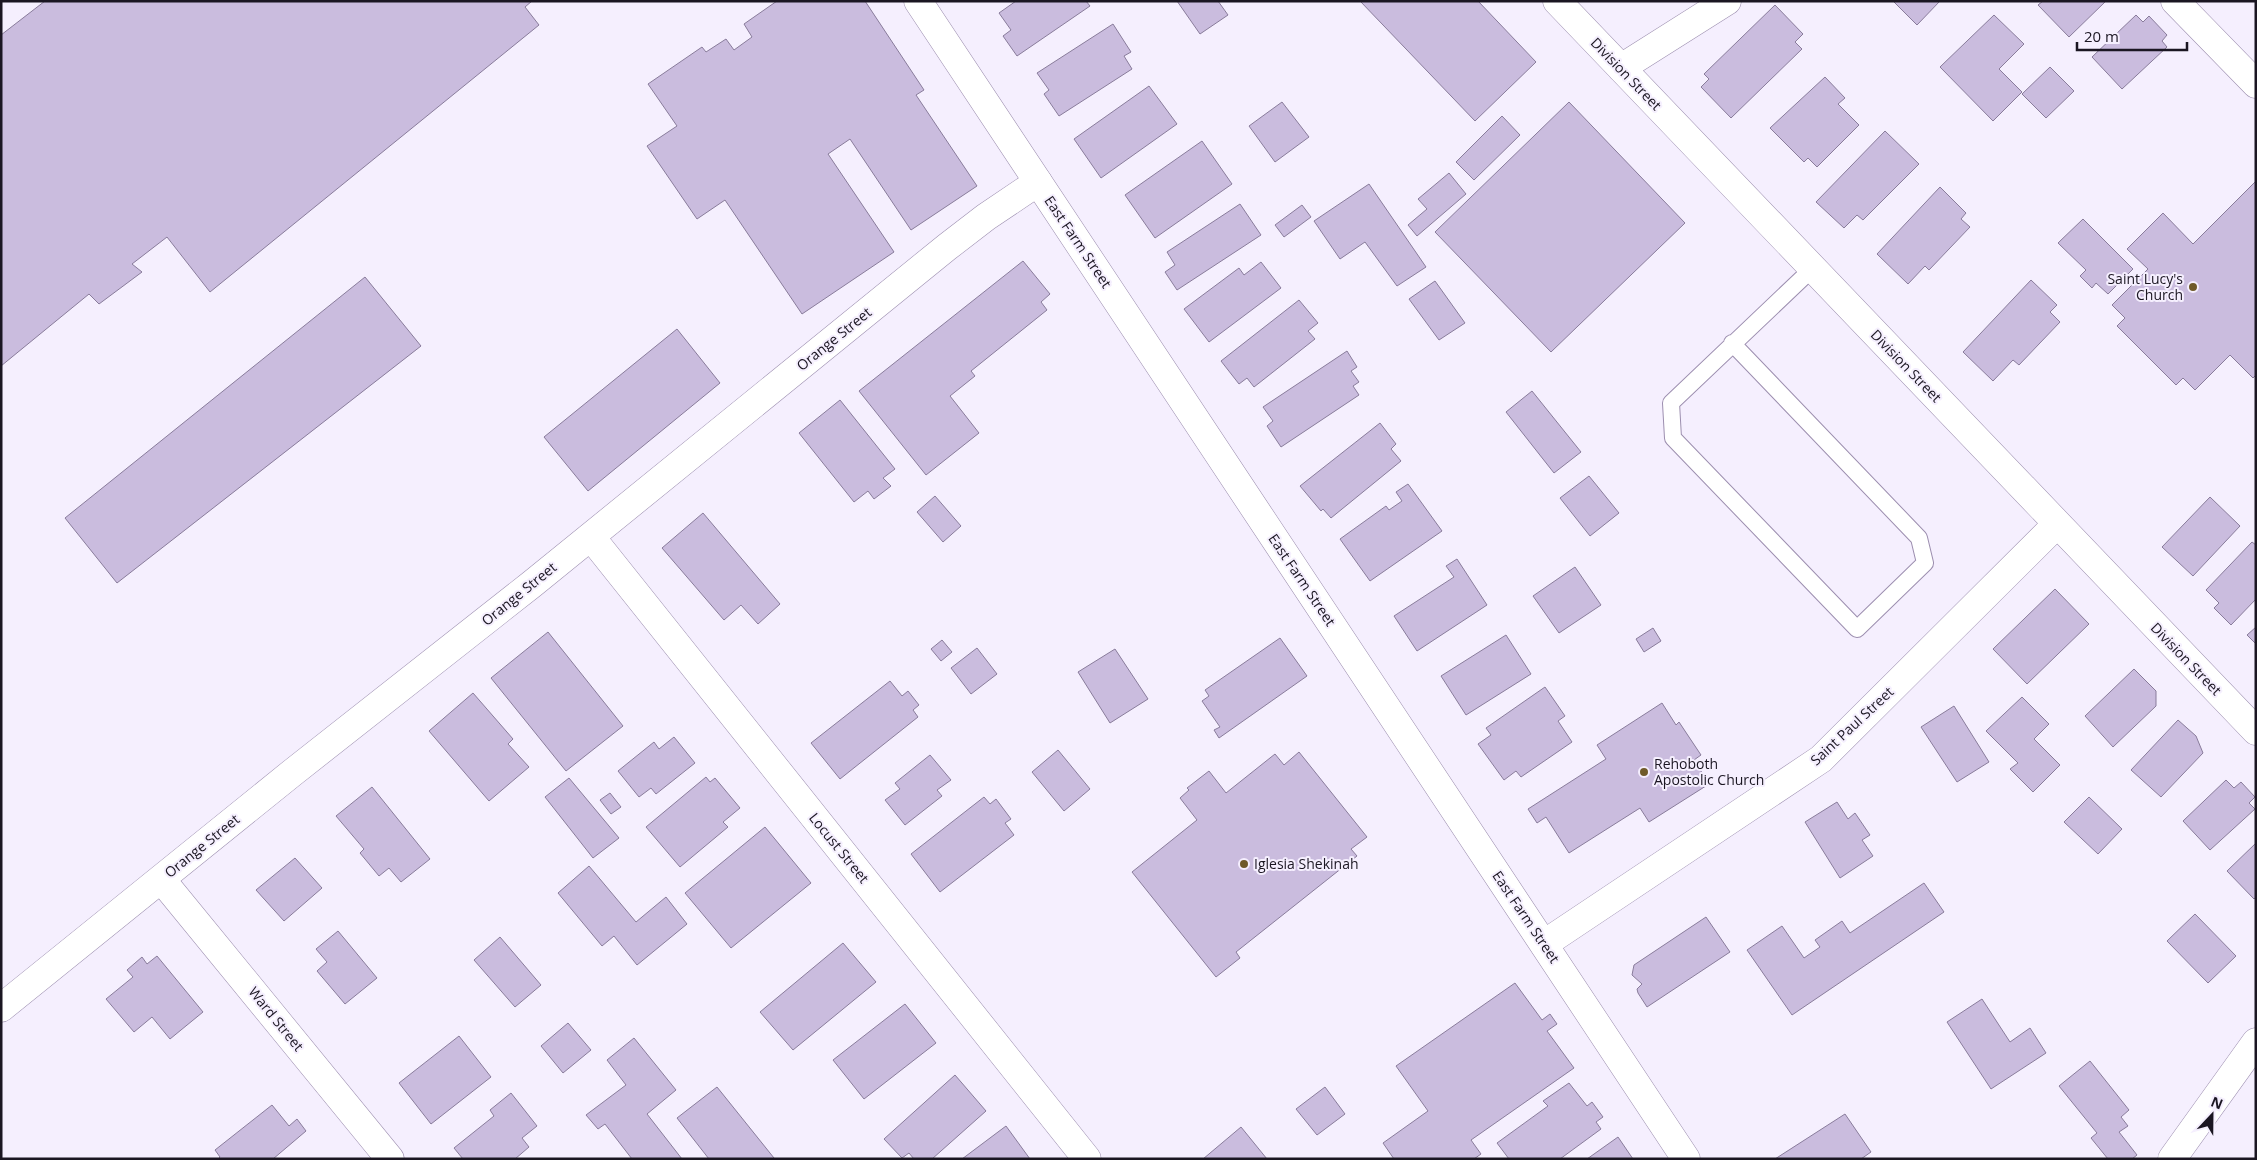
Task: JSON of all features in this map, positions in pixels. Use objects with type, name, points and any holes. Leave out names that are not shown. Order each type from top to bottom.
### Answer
[{"type":"street","name":"East Farm Street","points":[[918,1],[1686,1159]]},
{"type":"street","name":"Division Street","points":[[1557,1],[2256,731]]},
{"type":"street","points":[[1621,68],[1727,1]]},
{"type":"street","points":[[2175,1],[2256,84]]},
{"type":"street","name":"Orange Street","points":[[1,1008],[591,537],[947,247],[986,217],[1038,182]]},
{"type":"street","name":"Saint Paul Street","points":[[1544,944],[1820,760],[2058,524]]},
{"type":"street","name":"Locust Street","points":[[591,537],[1087,1159]]},
{"type":"street","name":"Ward Street","points":[[161,879],[390,1159]]},
{"type":"street","points":[[2172,1159],[2256,1042]]},
{"type":"lane","points":[[1732,343],[1919,538],[1925,563],[1857,629],[1672,438],[1672,403],[1732,343],[1813,268]]},
{"type":"building","points":[[45,1],[532,1],[525,7],[539,25],[210,292],[167,237],[132,264],[142,272],[99,304],[89,294],[1,366],[1,35]]},
{"type":"building","points":[[777,1],[865,1],[924,90],[916,95],[977,186],[911,230],[850,139],[828,154],[894,252],[802,314],[725,200],[697,219],[647,146],[677,126],[648,84],[702,47],[706,52],[726,39],[734,50],[752,37],[744,24]]},
{"type":"building","points":[[1016,1],[1086,1],[1090,6],[1017,56],[1003,36],[1011,30],[999,13]]},
{"type":"building","points":[[1177,1],[1218,1],[1228,15],[1200,34]]},
{"type":"building","points":[[1360,1],[1478,1],[1536,62],[1475,121]]},
{"type":"building","points":[[1893,1],[1940,1],[1917,25]]},
{"type":"building","points":[[2043,1],[2106,1],[2069,37],[2038,5]]},
{"type":"building","points":[[1775,5],[1803,34],[1795,42],[1802,49],[1731,118],[1701,87],[1709,79],[1704,74]]},
{"type":"building","points":[[1994,15],[2024,44],[1999,69],[2022,92],[1993,121],[1940,67]]},
{"type":"building","points":[[2136,15],[2143,22],[2149,16],[2167,35],[2162,41],[2167,47],[2122,89],[2092,57]]},
{"type":"building","points":[[1113,24],[1131,52],[1124,56],[1132,69],[1059,116],[1044,94],[1049,90],[1037,73]]},
{"type":"building","points":[[2050,67],[2074,91],[2046,118],[2022,94]]},
{"type":"building","points":[[1825,77],[1845,98],[1838,104],[1859,125],[1817,167],[1808,158],[1804,162],[1770,128]]},
{"type":"building","points":[[1149,86],[1177,124],[1101,178],[1074,139]]},
{"type":"building","points":[[1282,102],[1309,137],[1275,162],[1249,126]]},
{"type":"building","points":[[1569,102],[1685,223],[1551,352],[1435,232]]},
{"type":"building","points":[[1502,116],[1520,135],[1474,180],[1456,162]]},
{"type":"building","points":[[1885,131],[1919,164],[1863,220],[1857,215],[1844,228],[1816,202]]},
{"type":"building","points":[[1202,141],[1232,184],[1155,238],[1125,195]]},
{"type":"building","points":[[1449,173],[1466,194],[1417,236],[1408,225],[1427,209],[1418,199]]},
{"type":"building","name":"Saint Lucy's Church","points":[[2256,181],[2256,375],[2253,378],[2230,355],[2195,390],[2183,378],[2176,385],[2117,326],[2125,318],[2112,305],[2148,269],[2127,249],[2163,213],[2193,244]]},
{"type":"building","points":[[1369,184],[1426,267],[1397,286],[1365,242],[1340,259],[1314,221]]},
{"type":"building","points":[[1940,187],[1966,213],[1961,219],[1970,227],[1929,270],[1925,266],[1908,284],[1877,254]]},
{"type":"building","points":[[1240,204],[1261,235],[1177,290],[1165,272],[1175,265],[1167,252]]},
{"type":"building","points":[[1302,205],[1311,217],[1284,237],[1275,225]]},
{"type":"building","points":[[2083,219],[2133,269],[2108,294],[2096,283],[2092,288],[2080,276],[2086,270],[2058,243]]},
{"type":"building","points":[[1023,261],[1050,294],[1041,302],[1047,310],[971,371],[975,376],[950,396],[979,433],[926,475],[859,391]]},
{"type":"building","points":[[1261,262],[1281,288],[1209,342],[1184,309],[1239,268],[1244,275]]},
{"type":"building","points":[[365,277],[421,346],[117,583],[65,518]]},
{"type":"building","points":[[2031,280],[2057,305],[2050,312],[2060,322],[2019,365],[2013,360],[1993,381],[1963,352]]},
{"type":"building","points":[[1435,281],[1465,323],[1439,340],[1409,299]]},
{"type":"building","points":[[1299,300],[1318,323],[1308,331],[1315,339],[1254,387],[1247,378],[1239,384],[1221,361]]},
{"type":"building","points":[[677,329],[720,383],[588,491],[544,437]]},
{"type":"building","points":[[1347,351],[1357,367],[1351,371],[1359,382],[1353,386],[1359,395],[1281,447],[1267,426],[1273,421],[1263,407]]},
{"type":"building","points":[[1532,391],[1581,452],[1554,473],[1506,412]]},
{"type":"building","points":[[840,400],[895,469],[883,478],[891,486],[874,499],[868,491],[854,502],[799,433]]},
{"type":"building","points":[[1380,423],[1396,444],[1391,449],[1401,461],[1331,518],[1323,509],[1321,511],[1300,486]]},
{"type":"building","points":[[1589,476],[1619,513],[1590,536],[1560,498]]},
{"type":"building","points":[[1408,484],[1442,531],[1370,581],[1340,539],[1386,506],[1389,510],[1402,501],[1396,492]]},
{"type":"building","points":[[935,496],[961,526],[943,542],[917,512]]},
{"type":"building","points":[[2210,497],[2240,526],[2193,576],[2162,547]]},
{"type":"building","points":[[703,513],[780,604],[758,624],[741,605],[724,620],[662,548]]},
{"type":"building","points":[[2252,542],[2256,545],[2256,599],[2231,625],[2214,608],[2219,603],[2206,590]]},
{"type":"building","points":[[1457,559],[1487,605],[1417,651],[1394,616],[1454,577],[1446,566]]},
{"type":"building","points":[[1575,567],[1601,605],[1559,633],[1533,596]]},
{"type":"building","points":[[2055,589],[2089,624],[2027,684],[1993,649]]},
{"type":"building","points":[[2256,627],[2256,644],[2247,635]]},
{"type":"building","points":[[1653,628],[1661,641],[1644,652],[1636,639]]},
{"type":"building","points":[[548,632],[623,726],[566,771],[491,678]]},
{"type":"building","points":[[1506,635],[1531,674],[1466,715],[1441,676]]},
{"type":"building","points":[[1280,638],[1307,676],[1219,738],[1214,730],[1220,727],[1202,701],[1209,696],[1205,690]]},
{"type":"building","points":[[942,640],[952,652],[941,661],[931,649]]},
{"type":"building","points":[[977,648],[997,674],[971,694],[951,668]]},
{"type":"building","points":[[1115,649],[1148,699],[1110,723],[1078,672]]},
{"type":"building","points":[[2134,669],[2156,691],[2156,706],[2113,747],[2085,716]]},
{"type":"building","points":[[890,681],[902,696],[908,691],[919,705],[913,710],[918,717],[840,779],[811,743]]},
{"type":"building","points":[[1545,687],[1565,716],[1558,721],[1572,742],[1521,777],[1516,771],[1504,780],[1478,744],[1491,735],[1486,728]]},
{"type":"building","points":[[473,693],[513,739],[508,744],[529,767],[489,801],[429,731]]},
{"type":"building","points":[[2022,697],[2049,724],[2034,739],[2060,765],[2033,792],[2010,769],[2018,763],[1986,731]]},
{"type":"building","name":"Rehoboth Apostolic Church","points":[[1662,703],[1676,725],[1679,722],[1701,755],[1694,760],[1709,784],[1649,822],[1640,808],[1569,853],[1546,817],[1537,823],[1528,809],[1606,759],[1597,745]]},
{"type":"building","points":[[1954,706],[1989,762],[1957,782],[1921,727]]},
{"type":"building","points":[[2178,720],[2196,736],[2203,753],[2161,797],[2131,770]]},
{"type":"building","points":[[674,737],[695,763],[656,794],[651,788],[639,797],[618,771],[654,742],[659,749]]},
{"type":"building","points":[[1058,750],[1090,789],[1064,811],[1032,772]]},
{"type":"building","name":"Iglesia Shekinah","points":[[1299,752],[1367,837],[1351,849],[1357,856],[1236,952],[1240,958],[1216,977],[1132,872],[1197,820],[1180,798],[1189,790],[1187,788],[1209,771],[1226,793],[1275,754],[1284,765]]},
{"type":"building","points":[[930,755],[951,780],[937,790],[942,796],[905,825],[885,800],[900,789],[895,783]]},
{"type":"building","points":[[706,777],[710,782],[715,778],[740,808],[723,822],[728,827],[680,867],[646,827]]},
{"type":"building","points":[[569,778],[619,838],[593,858],[545,797]]},
{"type":"building","points":[[2226,780],[2234,788],[2241,782],[2255,797],[2249,803],[2255,809],[2210,850],[2183,821]]},
{"type":"building","points":[[372,787],[430,859],[401,882],[389,868],[379,876],[360,853],[364,849],[336,816]]},
{"type":"building","points":[[610,793],[621,807],[611,814],[600,800]]},
{"type":"building","points":[[984,797],[990,804],[996,799],[1011,819],[1005,823],[1014,835],[940,892],[911,854]]},
{"type":"building","points":[[2089,797],[2122,829],[2098,854],[2064,822]]},
{"type":"building","points":[[1837,802],[1848,819],[1855,813],[1870,835],[1862,840],[1873,856],[1840,878],[1805,822]]},
{"type":"building","points":[[765,827],[811,883],[731,948],[685,893]]},
{"type":"building","points":[[2256,843],[2256,897],[2254,899],[2227,871]]},
{"type":"building","points":[[295,858],[322,888],[284,921],[256,890]]},
{"type":"building","points":[[589,866],[636,922],[666,897],[687,924],[637,965],[614,936],[602,946],[558,893]]},
{"type":"building","points":[[1924,883],[1944,912],[1792,1015],[1747,950],[1782,926],[1804,958],[1820,947],[1815,940],[1842,921],[1850,933]]},
{"type":"building","points":[[2195,914],[2236,956],[2208,983],[2167,941]]},
{"type":"building","points":[[1706,917],[1730,952],[1647,1007],[1637,989],[1642,984],[1632,975],[1634,965]]},
{"type":"building","points":[[338,931],[377,978],[345,1004],[317,971],[327,962],[316,949]]},
{"type":"building","points":[[500,937],[541,985],[515,1007],[474,960]]},
{"type":"building","points":[[843,943],[876,982],[793,1050],[760,1012]]},
{"type":"building","points":[[157,956],[203,1012],[170,1039],[152,1017],[134,1032],[106,999],[133,977],[127,970],[142,957],[147,964]]},
{"type":"building","points":[[1515,983],[1542,1020],[1550,1014],[1557,1024],[1547,1031],[1574,1068],[1471,1140],[1481,1154],[1474,1159],[1394,1159],[1383,1143],[1428,1111],[1396,1066]]},
{"type":"building","points":[[1982,999],[2010,1042],[2030,1028],[2046,1053],[1991,1089],[1947,1022]]},
{"type":"building","points":[[905,1004],[936,1043],[864,1099],[833,1060]]},
{"type":"building","points":[[568,1023],[591,1050],[563,1073],[541,1046]]},
{"type":"building","points":[[459,1036],[491,1077],[431,1124],[399,1083]]},
{"type":"building","points":[[634,1038],[676,1090],[647,1114],[682,1159],[632,1159],[605,1124],[598,1129],[586,1115],[626,1085],[607,1060]]},
{"type":"building","points":[[2090,1061],[2129,1110],[2121,1117],[2128,1126],[2119,1132],[2137,1155],[2132,1159],[2108,1159],[2091,1138],[2097,1133],[2059,1086]]},
{"type":"building","points":[[955,1075],[986,1111],[932,1159],[914,1159],[909,1153],[902,1158],[884,1139]]},
{"type":"building","points":[[1569,1083],[1587,1106],[1592,1102],[1603,1117],[1596,1122],[1601,1129],[1560,1159],[1509,1159],[1497,1143],[1548,1106],[1543,1101]]},
{"type":"building","points":[[717,1087],[773,1159],[709,1159],[677,1118]]},
{"type":"building","points":[[1325,1087],[1345,1114],[1317,1135],[1296,1109]]},
{"type":"building","points":[[511,1093],[537,1126],[522,1138],[529,1147],[515,1159],[463,1159],[454,1148],[494,1116],[490,1110]]},
{"type":"building","points":[[272,1105],[289,1126],[297,1119],[306,1131],[273,1159],[218,1159],[220,1157],[215,1150]]},
{"type":"building","points":[[1845,1114],[1871,1152],[1861,1159],[1775,1159]]},
{"type":"building","points":[[1006,1126],[1030,1159],[962,1159]]},
{"type":"building","points":[[1241,1127],[1267,1159],[1203,1159]]},
{"type":"building","points":[[1618,1137],[1633,1159],[1587,1159]]},
{"type":"place","name":"Saint Lucy's Church","points":[[2193,287]]},
{"type":"place","name":"Rehoboth Apostolic Church","points":[[1644,772]]},
{"type":"place","name":"Iglesia Shekinah","points":[[1244,864]]}]
